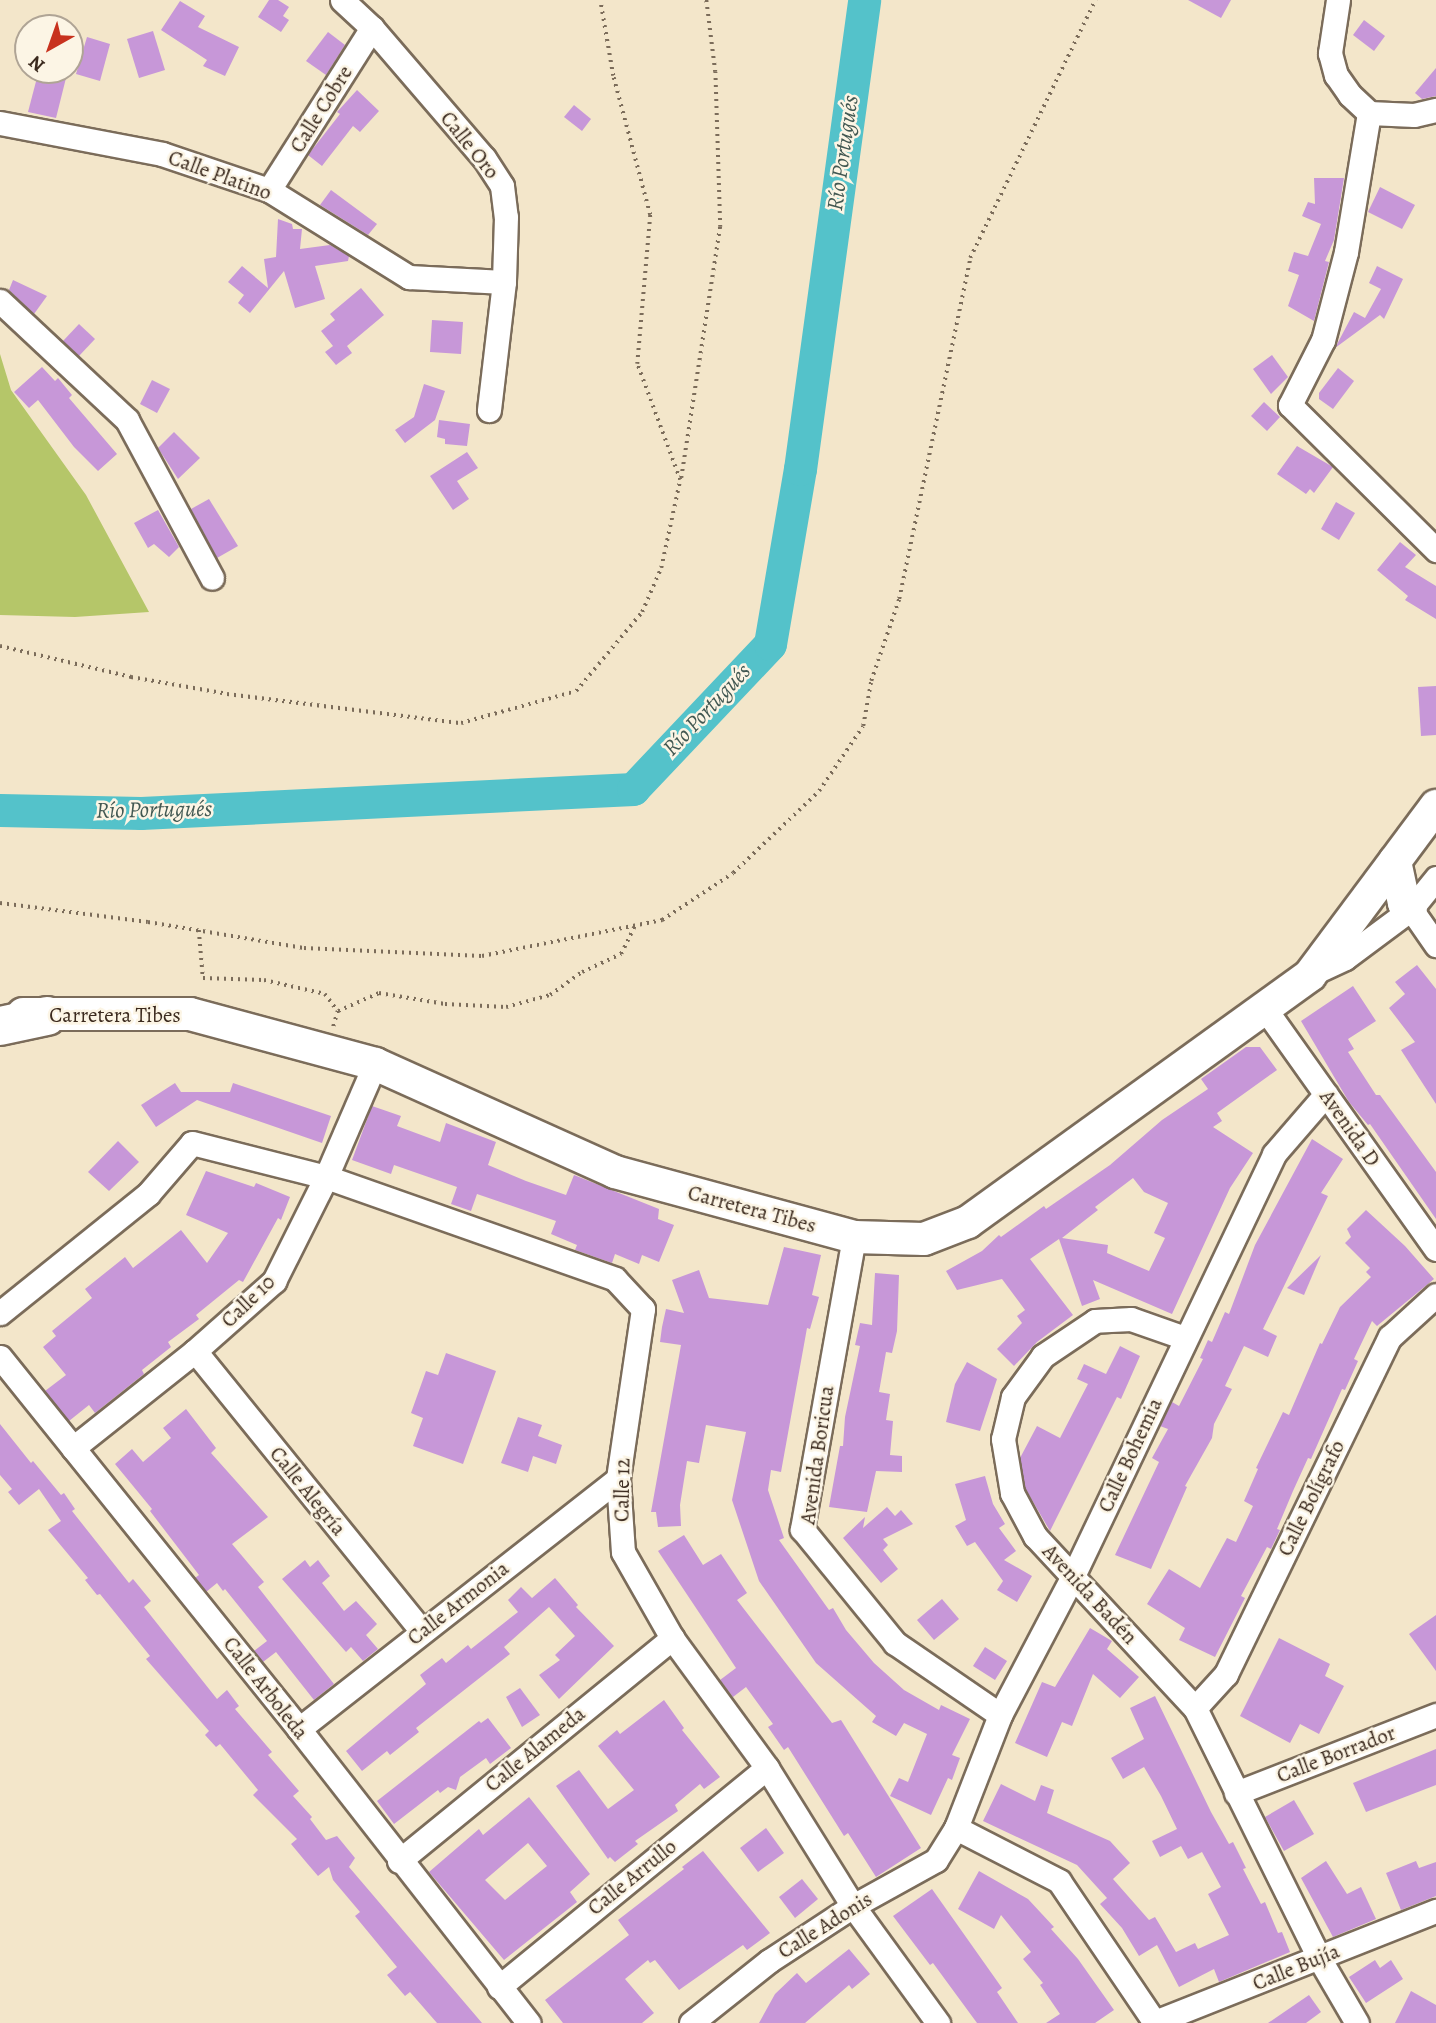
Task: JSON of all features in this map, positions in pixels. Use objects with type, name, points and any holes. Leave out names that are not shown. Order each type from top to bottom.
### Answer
[{"type":"highway","points":[[0,1026],[47,1016]]},
{"type":"street","name":"Calle Oro","points":[[342,0],[372,28],[484,158],[502,186],[506,217],[503,282],[489,410]]},
{"type":"street","points":[[1338,0],[1330,53],[1336,75],[1350,95],[1370,113],[1414,115],[1436,110]]},
{"type":"street","name":"Calle Cobre","points":[[269,190],[372,28]]},
{"type":"street","points":[[1370,113],[1346,252],[1326,328],[1290,405],[1436,550]]},
{"type":"street","name":"Calle Platino","points":[[0,123],[162,154],[269,190],[409,277],[503,282]]},
{"type":"street","points":[[0,301],[127,420],[212,578]]},
{"type":"street","name":"Carretera Tibes","points":[[0,1013],[47,1016],[190,1014],[375,1064],[615,1172],[854,1237],[924,1239],[968,1222],[1263,1006],[1310,975],[1436,806]]},
{"type":"street","points":[[1395,861],[1404,903],[1436,945]]},
{"type":"street","points":[[1310,975],[1345,958],[1411,909],[1436,878]]},
{"type":"street","name":"Avenida D","points":[[1263,1006],[1436,1249]]},
{"type":"street","name":"Calle 10","points":[[74,1448],[195,1351],[274,1281],[326,1177],[375,1064]]},
{"type":"street","name":"Calle Bohemia","points":[[956,1828],[1000,1715],[1073,1576],[1274,1154],[1326,1094]]},
{"type":"street","name":"Calle 12","points":[[0,1313],[148,1194],[192,1143],[229,1150],[326,1177],[615,1279],[643,1309],[618,1479],[623,1552],[672,1638],[766,1768],[853,1906],[938,2023]]},
{"type":"street","name":"Avenida Boricua","points":[[854,1237],[802,1529],[895,1643],[1000,1715]]},
{"type":"street","name":"Calle Bolígrafo","points":[[1195,1708],[1226,1674],[1390,1337],[1436,1295]]},
{"type":"street","name":"Avenida Badén","points":[[1185,1338],[1131,1319],[1094,1321],[1044,1356],[1013,1397],[1003,1439],[1012,1493],[1035,1535],[1195,1708],[1319,1958],[1357,2023]]},
{"type":"street","name":"Calle Alegría","points":[[195,1351],[422,1631]]},
{"type":"street","name":"Calle Arboleda","points":[[0,1357],[299,1728],[399,1861],[528,2023]]},
{"type":"street","name":"Calle Armonia","points":[[299,1728],[618,1479]]},
{"type":"street","name":"Calle Alameda","points":[[399,1861],[672,1638]]},
{"type":"street","name":"Calle Borrador","points":[[1236,1793],[1436,1715]]},
{"type":"street","name":"Calle Arrullo","points":[[499,1987],[766,1768]]},
{"type":"street","points":[[956,1828],[1059,1881],[1155,2023]]},
{"type":"street","name":"Calle Adonis","points":[[691,2023],[769,1961],[853,1906],[936,1860],[956,1828]]},
{"type":"street","name":"Calle Bujía","points":[[1155,2023],[1436,1911]]},
{"type":"path","points":[[600,0],[613,76],[650,215],[637,364],[680,481]]},
{"type":"path","points":[[0,646],[131,677],[227,694],[461,723],[576,691],[642,612],[661,568],[680,481],[720,227],[715,72],[706,0]]},
{"type":"path","points":[[0,903],[199,930],[303,948],[482,956],[662,920],[733,873],[819,791],[863,726],[871,681],[899,599],[970,258],[1095,0]]},
{"type":"path","points":[[327,1051],[338,1012],[379,993],[445,1004],[506,1007],[550,995],[582,972],[621,954],[635,925]]},
{"type":"path","points":[[199,930],[203,978],[264,980],[325,994],[338,1012]]},
{"type":"green space","points":[[0,354],[11,390],[86,495],[149,612],[75,617],[0,615]]},
{"type":"building","points":[[269,0],[278,0],[289,7],[283,16],[289,20],[281,32],[258,17]]},
{"type":"building","points":[[1188,0],[1231,0],[1221,18]]},
{"type":"building","points":[[180,1],[205,16],[198,27],[239,47],[225,76],[203,66],[207,60],[161,30]]},
{"type":"building","points":[[1364,20],[1385,36],[1374,51],[1353,35]]},
{"type":"building","points":[[153,31],[165,70],[139,78],[127,39]]},
{"type":"building","points":[[328,32],[345,45],[326,75],[306,61]]},
{"type":"building","points":[[87,37],[110,44],[100,81],[84,76],[84,47]]},
{"type":"building","points":[[1436,68],[1436,96],[1422,99],[1415,93]]},
{"type":"building","points":[[35,84],[64,84],[56,118],[28,112]]},
{"type":"building","points":[[357,90],[379,111],[360,132],[353,126],[322,166],[308,155],[340,114],[337,112]]},
{"type":"building","points":[[574,105],[591,119],[582,131],[564,117]]},
{"type":"building","points":[[1314,178],[1344,178],[1334,240],[1325,261],[1329,262],[1314,321],[1288,306],[1299,275],[1288,271],[1294,252],[1308,256],[1321,224],[1302,216],[1308,202],[1315,204]]},
{"type":"building","points":[[1380,187],[1415,205],[1402,229],[1368,212]]},
{"type":"building","points":[[331,190],[377,224],[368,235],[320,205]]},
{"type":"building","points":[[278,219],[292,224],[293,229],[302,229],[300,249],[330,245],[349,256],[348,261],[315,266],[325,299],[295,308],[284,271],[250,313],[238,303],[244,295],[228,282],[242,266],[268,288],[264,259],[276,257]]},
{"type":"building","points":[[1377,266],[1403,279],[1384,319],[1380,315],[1335,348],[1354,312],[1365,318],[1381,289],[1369,283]]},
{"type":"building","points":[[13,280],[47,296],[34,314],[9,290]]},
{"type":"building","points":[[361,288],[384,315],[347,346],[352,353],[336,365],[325,352],[333,346],[321,331],[335,320],[330,314]]},
{"type":"building","points":[[432,320],[463,322],[461,354],[430,352]]},
{"type":"building","points":[[79,324],[95,339],[79,356],[63,341]]},
{"type":"building","points":[[1272,355],[1288,377],[1271,394],[1253,369]]},
{"type":"building","points":[[42,367],[55,381],[58,378],[72,395],[69,398],[117,454],[98,471],[74,447],[38,400],[29,408],[14,392]]},
{"type":"building","points":[[1338,368],[1354,381],[1333,409],[1319,399],[1319,393]]},
{"type":"building","points":[[152,380],[170,389],[157,413],[140,404]]},
{"type":"building","points":[[424,384],[445,391],[435,420],[405,443],[395,430],[414,417]]},
{"type":"building","points":[[1264,402],[1280,417],[1267,431],[1251,416]]},
{"type":"building","points":[[439,420],[470,424],[467,446],[445,444],[445,439],[437,437]]},
{"type":"building","points":[[174,432],[200,458],[178,479],[158,448]]},
{"type":"building","points":[[1297,446],[1333,467],[1314,493],[1310,489],[1306,494],[1277,474]]},
{"type":"building","points":[[467,452],[478,468],[457,481],[469,499],[453,510],[430,476]]},
{"type":"building","points":[[209,499],[238,546],[217,558],[191,509]]},
{"type":"building","points":[[1336,502],[1355,513],[1339,540],[1321,529]]},
{"type":"building","points":[[158,510],[179,547],[169,557],[154,544],[148,548],[134,523]]},
{"type":"building","points":[[1400,542],[1416,555],[1405,567],[1436,586],[1436,619],[1405,600],[1408,596],[1377,570]]},
{"type":"building","points":[[1436,686],[1436,735],[1421,736],[1418,687]]},
{"type":"building","points":[[1417,965],[1436,989],[1436,1104],[1401,1050],[1415,1042],[1389,1008],[1405,994],[1395,982]]},
{"type":"building","points":[[1353,986],[1376,1021],[1348,1039],[1354,1049],[1348,1052],[1376,1095],[1380,1095],[1436,1172],[1436,1219],[1370,1124],[1368,1125],[1349,1102],[1301,1021]]},
{"type":"building","points":[[1246,1047],[1260,1047],[1277,1070],[1217,1113],[1222,1121],[1213,1127],[1253,1153],[1230,1188],[1172,1314],[1093,1280],[1100,1299],[1082,1306],[1059,1239],[1030,1259],[1073,1315],[1037,1342],[1014,1366],[997,1349],[1022,1323],[1017,1316],[1025,1310],[1002,1279],[957,1290],[946,1271],[982,1251],[999,1235],[1001,1237],[1044,1206],[1046,1209],[1110,1165],[1162,1120],[1208,1089],[1201,1079]],"holes":[[[1133,1178],[1144,1192],[1168,1203],[1154,1233],[1165,1238],[1149,1271],[1107,1253],[1108,1245],[1062,1238],[1098,1210],[1095,1207]]]},
{"type":"building","points":[[175,1083],[181,1092],[230,1092],[233,1083],[331,1116],[322,1143],[197,1100],[156,1127],[141,1105]]},
{"type":"building","points":[[372,1106],[401,1116],[397,1126],[440,1142],[446,1123],[496,1142],[488,1165],[526,1181],[566,1195],[574,1175],[659,1209],[658,1219],[674,1225],[659,1262],[642,1255],[639,1264],[615,1254],[612,1263],[575,1250],[577,1245],[551,1234],[556,1221],[477,1194],[471,1211],[451,1204],[457,1187],[394,1165],[391,1174],[352,1160]]},
{"type":"building","points":[[1312,1139],[1343,1159],[1321,1193],[1328,1196],[1263,1329],[1277,1336],[1268,1357],[1244,1346],[1225,1386],[1232,1389],[1214,1424],[1212,1438],[1185,1486],[1187,1487],[1151,1569],[1115,1555],[1159,1462],[1152,1458],[1168,1429],[1160,1426],[1172,1402],[1179,1406],[1203,1359],[1200,1358],[1208,1340],[1212,1342],[1225,1312],[1229,1314],[1255,1245]]},
{"type":"building","points":[[118,1141],[139,1162],[109,1191],[88,1172]]},
{"type":"building","points":[[206,1171],[254,1187],[256,1183],[290,1197],[281,1220],[278,1218],[243,1282],[239,1280],[196,1315],[199,1319],[168,1342],[171,1347],[142,1370],[144,1374],[95,1413],[89,1405],[69,1421],[45,1391],[66,1375],[43,1347],[56,1336],[52,1331],[92,1298],[85,1289],[125,1257],[133,1268],[181,1230],[207,1263],[228,1233],[186,1215]]},
{"type":"building","points":[[1366,1210],[1405,1246],[1434,1279],[1377,1326],[1372,1321],[1354,1359],[1358,1361],[1345,1390],[1342,1389],[1311,1459],[1308,1458],[1293,1491],[1277,1529],[1280,1530],[1271,1549],[1267,1547],[1241,1596],[1245,1598],[1215,1657],[1179,1640],[1185,1628],[1147,1604],[1169,1569],[1200,1588],[1227,1538],[1236,1542],[1253,1506],[1244,1501],[1258,1469],[1256,1468],[1283,1412],[1289,1415],[1320,1343],[1322,1344],[1340,1307],[1371,1277],[1366,1272],[1370,1268],[1345,1243],[1351,1237],[1347,1229]]},
{"type":"building","points":[[784,1247],[821,1255],[812,1295],[819,1297],[810,1329],[807,1328],[781,1472],[771,1470],[768,1490],[784,1538],[779,1540],[829,1610],[833,1608],[846,1630],[874,1663],[904,1690],[939,1710],[941,1705],[970,1719],[952,1755],[960,1758],[952,1780],[948,1778],[931,1815],[890,1796],[899,1778],[908,1782],[927,1734],[904,1723],[896,1736],[872,1722],[876,1716],[816,1663],[759,1581],[732,1500],[746,1432],[706,1425],[699,1463],[687,1461],[680,1505],[681,1526],[658,1527],[656,1512],[651,1512],[681,1345],[660,1342],[662,1327],[666,1309],[684,1313],[672,1280],[699,1270],[709,1298],[768,1305]]},
{"type":"building","points":[[1321,1255],[1304,1295],[1287,1288]]},
{"type":"building","points":[[875,1273],[899,1275],[897,1331],[892,1353],[886,1352],[879,1392],[890,1394],[886,1420],[893,1421],[890,1455],[902,1456],[902,1472],[876,1471],[867,1512],[829,1507],[840,1446],[843,1446],[845,1417],[860,1346],[855,1345],[860,1323],[872,1325]]},
{"type":"building","points":[[1120,1346],[1140,1356],[1121,1399],[1117,1397],[1050,1531],[1025,1488],[1020,1458],[1037,1426],[1060,1438],[1088,1384],[1077,1379],[1084,1364],[1106,1374]]},
{"type":"building","points":[[446,1353],[496,1371],[463,1464],[413,1446],[423,1418],[411,1413],[426,1371],[438,1375]]},
{"type":"building","points":[[967,1362],[997,1379],[980,1431],[946,1422],[955,1384]]},
{"type":"building","points":[[186,1409],[216,1448],[211,1453],[268,1517],[232,1544],[264,1582],[258,1587],[334,1684],[314,1700],[276,1652],[263,1662],[254,1651],[267,1641],[225,1589],[223,1591],[217,1583],[206,1592],[195,1578],[199,1575],[150,1511],[152,1509],[115,1464],[132,1449],[143,1462],[171,1438],[163,1428]]},
{"type":"building","points":[[518,1417],[542,1425],[538,1436],[562,1445],[556,1464],[533,1456],[528,1472],[501,1463]]},
{"type":"building","points":[[0,1424],[31,1463],[33,1461],[61,1495],[64,1493],[75,1509],[72,1511],[129,1583],[133,1579],[151,1601],[144,1607],[217,1699],[227,1690],[239,1706],[235,1709],[272,1752],[268,1755],[299,1791],[293,1796],[312,1817],[310,1819],[326,1840],[337,1836],[355,1858],[349,1867],[482,2023],[437,2023],[410,1992],[405,1996],[387,1975],[397,1967],[355,1916],[360,1912],[333,1880],[329,1867],[318,1876],[306,1862],[291,1844],[297,1839],[253,1795],[258,1790],[220,1744],[216,1747],[205,1735],[209,1731],[146,1659],[150,1656],[100,1594],[97,1595],[85,1580],[88,1578],[48,1530],[61,1521],[39,1489],[19,1505],[8,1492],[12,1489],[0,1475]]},
{"type":"building","points":[[985,1476],[993,1504],[1005,1524],[999,1528],[1016,1551],[1004,1560],[1032,1576],[1017,1602],[997,1590],[1003,1581],[975,1542],[967,1546],[955,1526],[966,1520],[955,1484]]},
{"type":"building","points":[[887,1507],[895,1516],[901,1510],[913,1524],[883,1539],[888,1545],[883,1550],[898,1569],[881,1583],[843,1538],[865,1517],[863,1528]]},
{"type":"building","points":[[684,1535],[703,1565],[721,1554],[747,1593],[737,1600],[832,1723],[841,1720],[921,1848],[876,1877],[848,1833],[844,1836],[788,1747],[784,1750],[768,1727],[773,1724],[746,1687],[733,1697],[720,1680],[736,1668],[658,1551]]},
{"type":"building","points":[[305,1560],[310,1567],[318,1560],[330,1576],[322,1583],[344,1611],[356,1601],[377,1624],[366,1635],[378,1649],[363,1661],[351,1647],[346,1652],[282,1579]]},
{"type":"building","points":[[555,1578],[578,1605],[576,1607],[614,1646],[559,1699],[539,1675],[560,1660],[555,1655],[575,1636],[549,1607],[504,1647],[510,1654],[416,1728],[419,1732],[390,1755],[387,1751],[362,1771],[346,1751],[426,1684],[420,1675],[442,1658],[446,1663],[468,1645],[471,1649],[518,1612],[508,1600],[521,1587],[532,1598]]},
{"type":"building","points":[[942,1599],[959,1619],[934,1640],[917,1620]]},
{"type":"building","points":[[1436,1615],[1436,1671],[1409,1634]]},
{"type":"building","points":[[1090,1628],[1112,1641],[1107,1649],[1139,1677],[1120,1698],[1093,1674],[1072,1726],[1062,1722],[1047,1757],[1015,1743],[1042,1682],[1055,1687]]},
{"type":"building","points":[[1279,1638],[1330,1664],[1325,1676],[1344,1686],[1319,1734],[1300,1724],[1290,1743],[1240,1716]]},
{"type":"building","points":[[985,1647],[1007,1661],[995,1680],[973,1666]]},
{"type":"building","points":[[520,1688],[540,1715],[522,1727],[506,1697]]},
{"type":"building","points":[[1155,1696],[1211,1812],[1229,1844],[1233,1842],[1261,1904],[1265,1902],[1278,1933],[1282,1932],[1290,1952],[1219,1982],[1214,1969],[1179,1987],[1157,1945],[1139,1956],[1122,1928],[1100,1904],[1107,1898],[1077,1865],[983,1821],[1001,1784],[1035,1801],[1041,1785],[1054,1790],[1047,1813],[1110,1841],[1130,1863],[1113,1879],[1149,1920],[1155,1917],[1176,1952],[1195,1943],[1198,1949],[1229,1935],[1208,1894],[1221,1887],[1202,1852],[1188,1859],[1181,1846],[1160,1857],[1152,1841],[1177,1829],[1161,1796],[1144,1767],[1123,1779],[1111,1758],[1144,1739],[1130,1708]]},
{"type":"building","points":[[664,1700],[684,1728],[682,1730],[720,1777],[704,1789],[700,1784],[675,1805],[678,1811],[635,1841],[638,1844],[615,1862],[610,1857],[608,1859],[556,1786],[579,1770],[608,1809],[634,1790],[598,1746],[617,1730],[620,1734]]},
{"type":"building","points":[[488,1718],[511,1748],[490,1764],[486,1758],[460,1777],[456,1790],[448,1787],[440,1793],[438,1790],[394,1824],[377,1801],[479,1721],[481,1723]]},
{"type":"building","points":[[1436,1749],[1436,1785],[1366,1812],[1353,1783]]},
{"type":"building","points":[[529,1797],[590,1874],[570,1892],[577,1902],[504,1960],[429,1872],[479,1829],[483,1835]],"holes":[[[528,1843],[547,1866],[505,1900],[485,1880]]]},
{"type":"building","points":[[1294,1800],[1314,1834],[1284,1851],[1265,1817]]},
{"type":"building","points":[[766,1828],[784,1853],[758,1872],[740,1848]]},
{"type":"building","points":[[703,1851],[770,1933],[747,1950],[743,1945],[679,1990],[655,1960],[650,1963],[648,1960],[625,1979],[654,2013],[642,2023],[563,2023],[545,2000],[629,1935],[618,1920]]},
{"type":"building","points":[[1326,1861],[1347,1894],[1361,1887],[1376,1919],[1333,1937],[1301,1878]]},
{"type":"building","points":[[1416,1861],[1419,1868],[1436,1862],[1436,1896],[1401,1910],[1386,1873]]},
{"type":"building","points":[[979,1871],[1028,1899],[1054,1927],[1051,1929],[1078,1959],[1114,2010],[1095,2023],[1046,2023],[1060,2014],[1040,1985],[1043,1983],[1023,1959],[1031,1952],[1001,1915],[994,1929],[958,1909]]},
{"type":"building","points":[[802,1879],[818,1899],[795,1918],[779,1897]]},
{"type":"building","points":[[932,1889],[1002,1988],[997,1992],[1018,2023],[977,2023],[933,1963],[930,1965],[893,1916]]},
{"type":"building","points":[[849,1949],[870,1974],[852,1989],[849,1985],[805,2023],[759,2023],[775,1994],[797,1973],[806,1983]]},
{"type":"building","points":[[1375,1960],[1380,1968],[1391,1960],[1403,1979],[1366,2003],[1349,1977]]},
{"type":"building","points":[[1411,1991],[1436,2005],[1436,2023],[1395,2023]]},
{"type":"building","points":[[1309,1995],[1321,2012],[1306,2023],[1268,2023]]},
{"type":"waterway","name":"Río Portugués","points":[[0,810],[141,813],[633,789],[770,644],[800,469],[864,0]]}]
